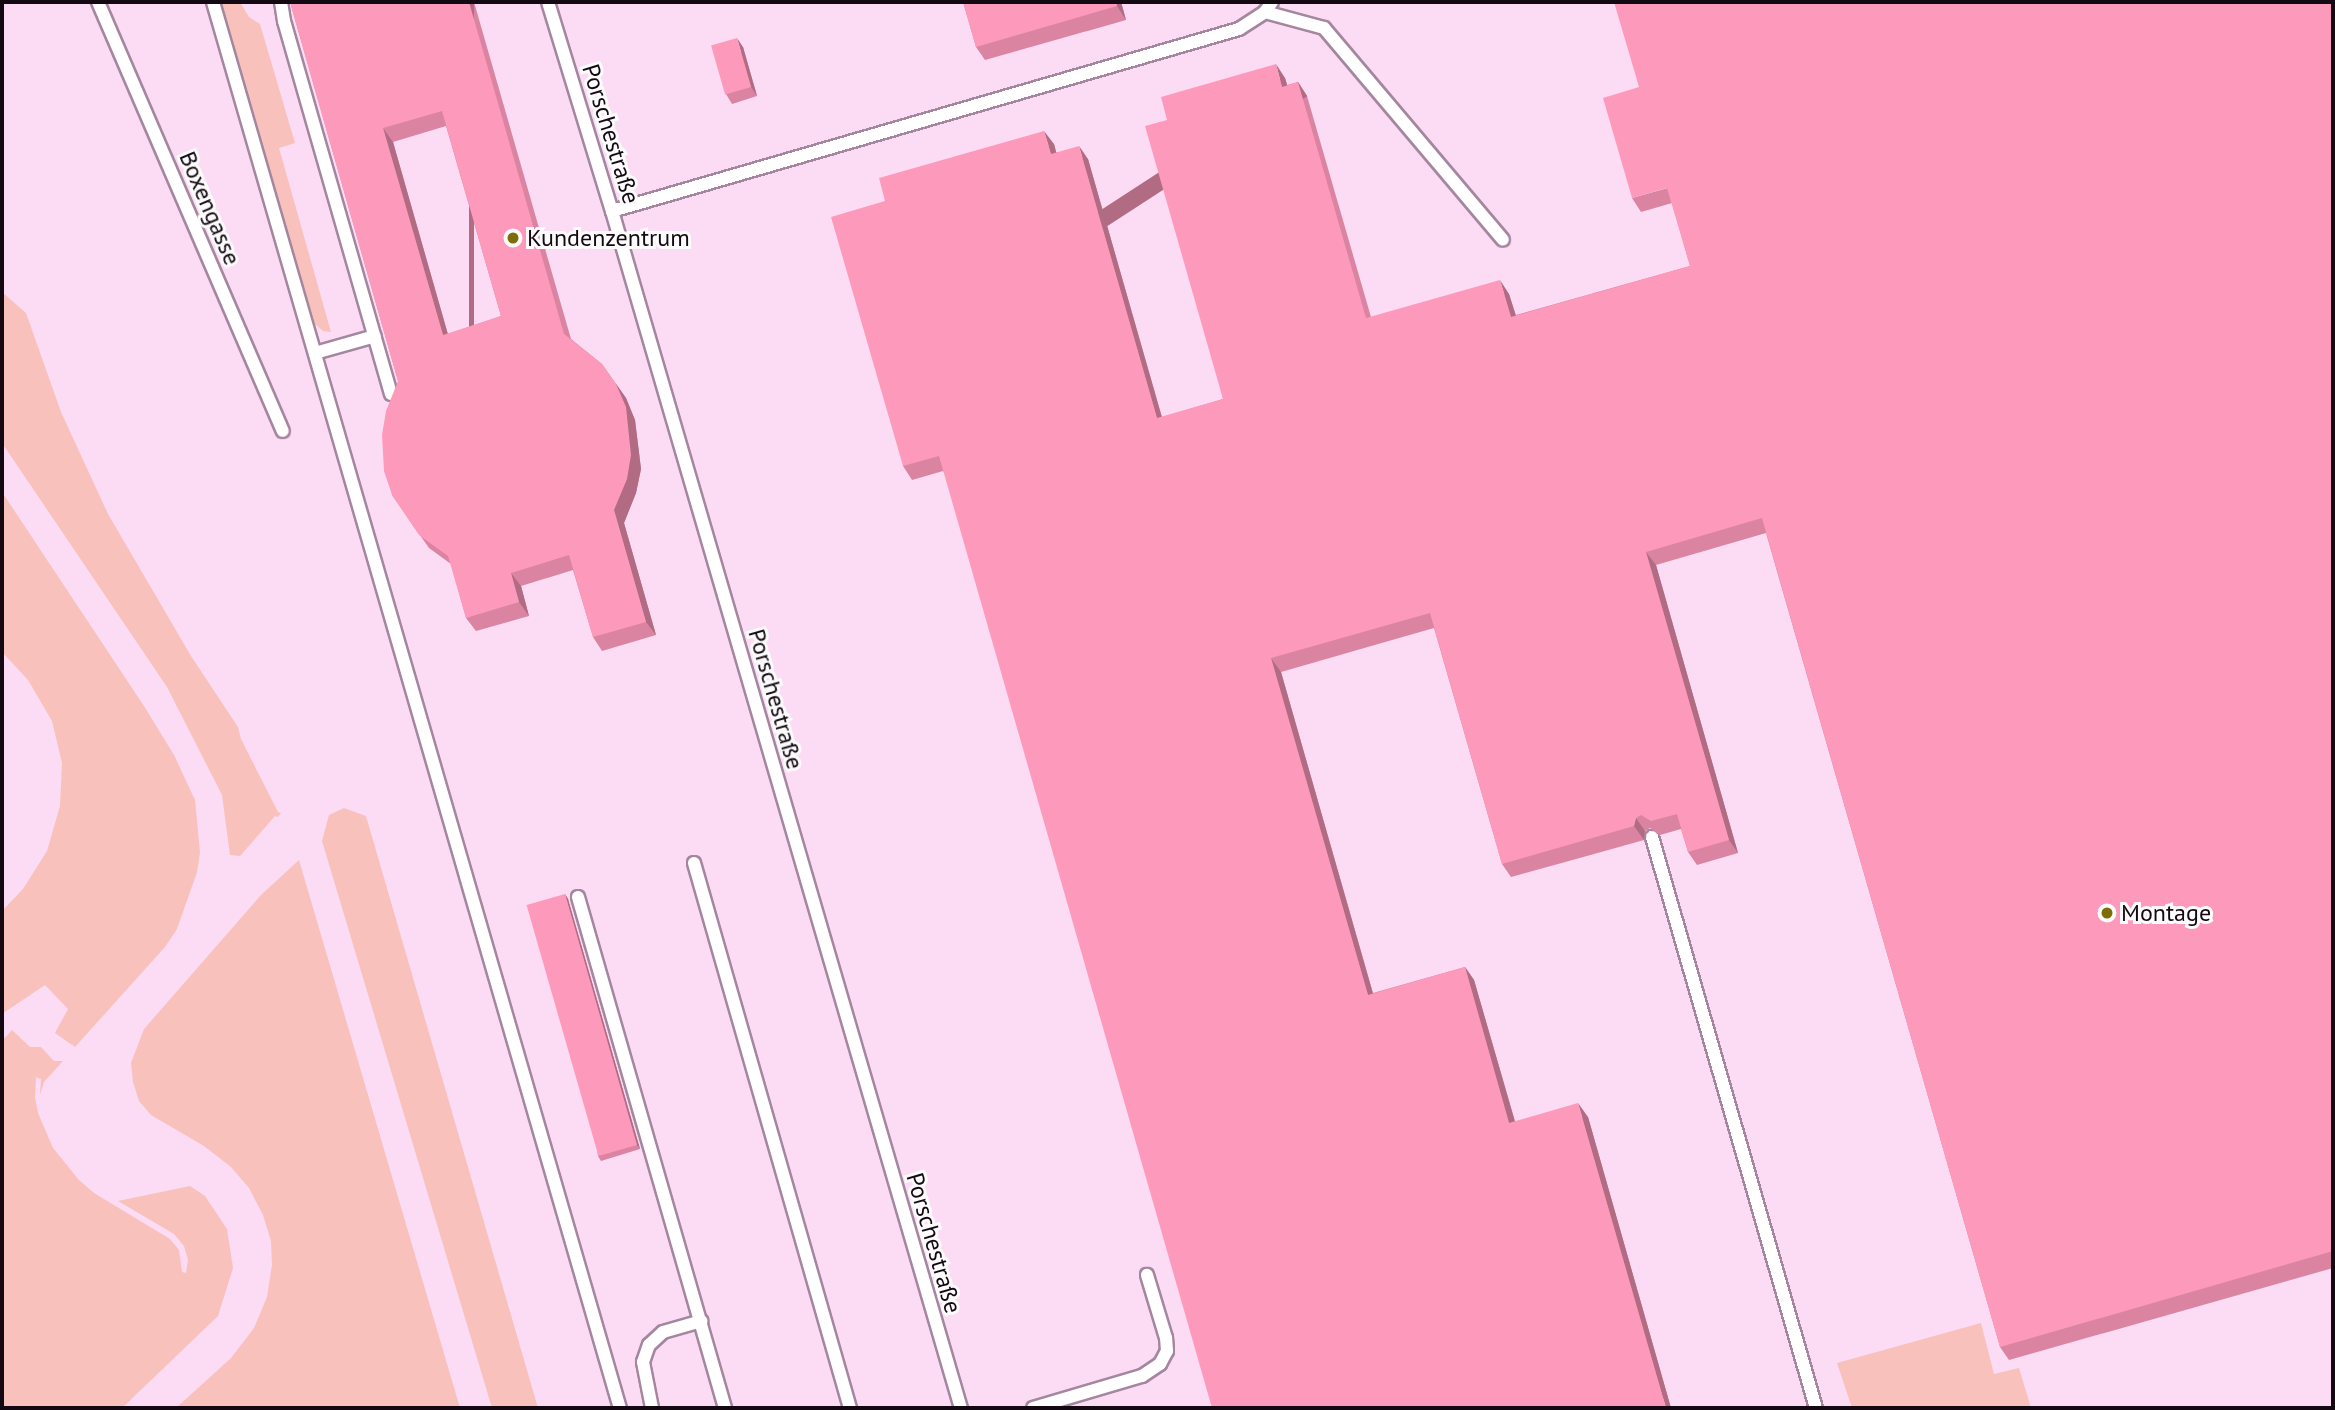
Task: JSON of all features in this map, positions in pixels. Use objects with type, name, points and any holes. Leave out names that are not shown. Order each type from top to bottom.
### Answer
[{"type":"lane","name":"Boxengasse","points":[[98,2],[283,431]]},
{"type":"lane","points":[[214,2],[620,1408]]},
{"type":"lane","points":[[281,2],[284,21],[391,394]]},
{"type":"lane","name":"Porschestraße","points":[[548,2],[612,211],[961,1408]]},
{"type":"lane","points":[[612,211],[1239,30],[1268,7],[1324,28],[1503,240]]},
{"type":"lane","points":[[314,353],[375,336]]},
{"type":"lane","points":[[1652,837],[1816,1408]]},
{"type":"lane","points":[[694,863],[850,1408]]},
{"type":"lane","points":[[578,897],[725,1408]]},
{"type":"lane","points":[[1034,1408],[1142,1376],[1160,1364],[1167,1351],[1166,1338],[1147,1275]]},
{"type":"lane","points":[[652,1408],[643,1362],[649,1345],[663,1332],[701,1321]]},
{"type":"shaded area","points":[[2,2],[2333,2],[2333,1408],[2,1408]]},
{"type":"shaded area","points":[[219,2],[240,2],[249,17],[260,24],[295,143],[279,148],[331,332],[323,331],[315,324]]},
{"type":"shaded area","points":[[2,292],[26,313],[61,412],[108,514],[191,656],[238,727],[241,739],[278,812],[281,813],[278,817],[275,816],[240,856],[230,855],[222,795],[167,687],[2,443]]},
{"type":"shaded area","points":[[2,492],[144,706],[174,755],[195,800],[200,852],[197,872],[177,929],[165,947],[75,1047],[55,1033],[68,1009],[45,985],[2,1014],[2,911],[23,889],[47,851],[60,806],[62,763],[52,721],[28,680],[2,652]]},
{"type":"shaded area","points":[[344,808],[366,816],[538,1408],[492,1408],[322,841],[329,815]]},
{"type":"shaded area","points":[[299,860],[460,1408],[176,1408],[231,1358],[254,1328],[267,1297],[272,1265],[271,1241],[263,1215],[249,1188],[231,1167],[204,1146],[151,1115],[139,1101],[131,1063],[144,1029],[261,895]]},
{"type":"shaded area","points":[[12,1030],[30,1047],[41,1047],[54,1061],[63,1061],[44,1082],[40,1095],[41,1079],[36,1077],[35,1097],[38,1113],[53,1148],[79,1180],[94,1193],[170,1239],[179,1250],[182,1272],[186,1273],[188,1260],[184,1246],[174,1234],[118,1201],[190,1186],[205,1196],[227,1229],[233,1268],[218,1316],[122,1408],[2,1408],[2,1034],[5,1038]]},
{"type":"shaded area","points":[[1981,1323],[1994,1374],[2019,1368],[2031,1408],[1852,1408],[1837,1363]]},
{"type":"building","name":"Kundenzentrum","points":[[290,2],[469,2],[564,334],[602,364],[616,384],[626,407],[631,455],[627,479],[614,510],[646,622],[593,637],[569,555],[511,573],[519,602],[466,618],[448,556],[419,535],[392,495],[384,471],[382,435],[386,411],[398,381]],"holes":[[[442,111],[501,316],[443,335],[383,128]]]},
{"type":"building","points":[[963,2],[1116,2],[1117,6],[976,47]]},
{"type":"building","points":[[1614,2],[2333,2],[2333,1251],[2000,1347],[1762,518],[1646,552],[1729,840],[1688,852],[1677,814],[1651,821],[1641,815],[1636,818],[1634,826],[1502,864],[1430,613],[1271,658],[1368,995],[1465,967],[1509,1123],[1578,1103],[1666,1408],[1212,1408],[939,456],[903,466],[831,217],[885,201],[879,178],[1044,131],[1051,154],[1079,146],[1157,418],[1223,399],[1145,126],[1167,120],[1161,97],[1276,64],[1282,87],[1298,82],[1366,318],[1500,280],[1511,317],[1690,266],[1667,188],[1632,198],[1603,98],[1639,87]]},
{"type":"building","points":[[737,38],[751,87],[725,94],[711,45]]},
{"type":"building","points":[[565,894],[637,1145],[598,1156],[527,905]]},
{"type":"place","name":"Kundenzentrum","points":[[513,238]]},
{"type":"place","name":"Montage","points":[[2107,913]]}]
